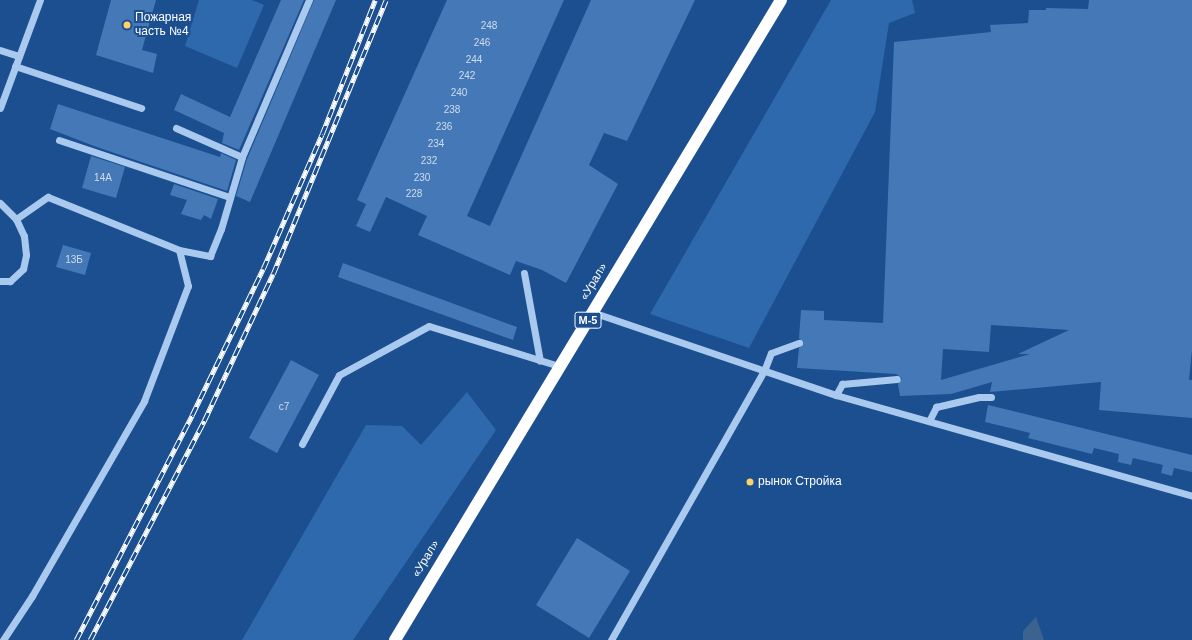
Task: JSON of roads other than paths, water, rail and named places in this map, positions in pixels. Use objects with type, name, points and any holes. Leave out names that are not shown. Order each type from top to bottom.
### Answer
[{"type":"highway","name":"«Урал»","points":[[395,640],[781,0]]},
{"type":"street","points":[[0,108],[40,0]]},
{"type":"street","points":[[16,219],[48,197],[179,250],[210,256],[222,229],[229,197],[242,157],[309,0]]},
{"type":"street","points":[[0,50],[19,56]]},
{"type":"street","points":[[15,66],[141,108]]},
{"type":"street","points":[[176,128],[242,157]]},
{"type":"street","points":[[59,140],[229,197]]},
{"type":"street","points":[[0,203],[16,219],[24,236],[26,255],[23,269],[10,281],[0,281]]},
{"type":"street","points":[[3,640],[32,596],[144,401],[188,286],[179,250]]},
{"type":"street","points":[[524,273],[540,361]]},
{"type":"street","points":[[592,312],[836,395],[1192,496]]},
{"type":"street","points":[[302,444],[339,375],[429,326],[559,366]]},
{"type":"street","points":[[611,640],[764,371],[771,353],[799,343]]},
{"type":"street","points":[[836,395],[842,384],[897,379]]},
{"type":"street","points":[[929,422],[936,407],[979,397],[991,398]]},
{"type":"railway","points":[[76,640],[192,415],[263,269],[322,134],[375,0]]},
{"type":"railway","points":[[90,640],[204,421],[273,274],[386,0]]},
{"type":"place","name":"Пожарная часть №4","points":[[127,25]]},
{"type":"place","name":"рынок Стройка","points":[[750,482]]}]
